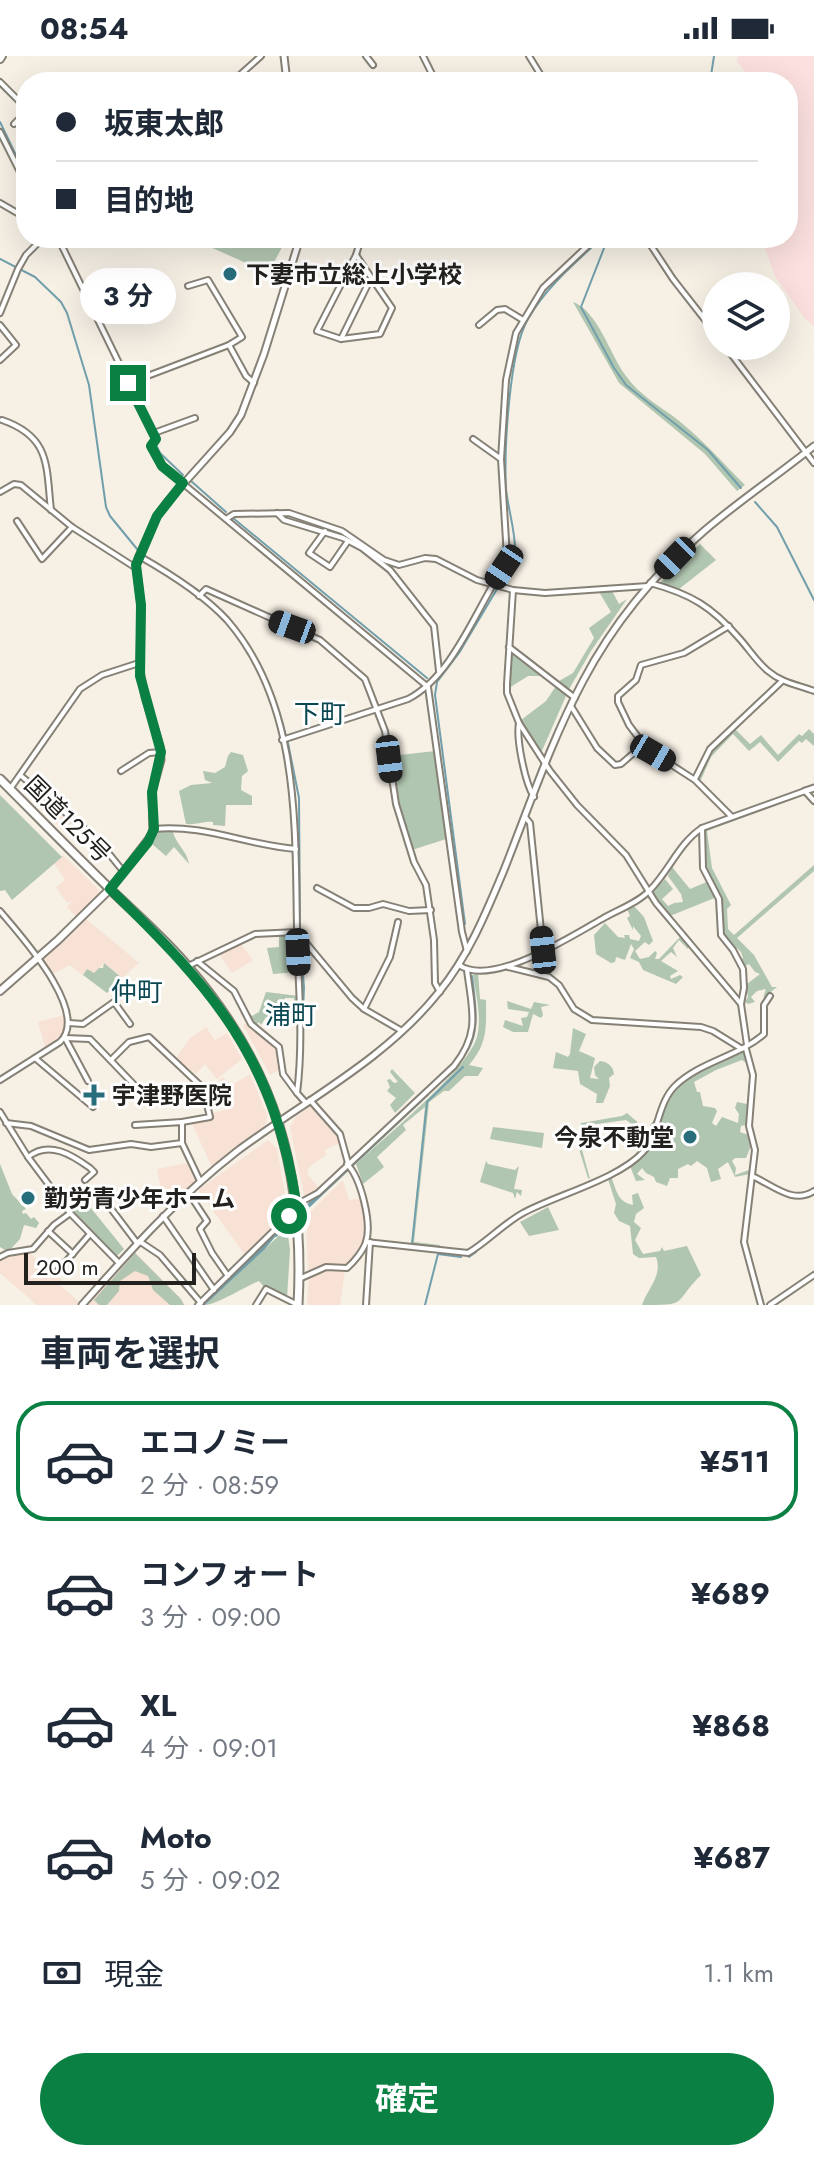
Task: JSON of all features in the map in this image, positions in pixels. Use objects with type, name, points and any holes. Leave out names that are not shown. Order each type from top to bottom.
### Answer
[{"type":"highway","name":"国道125号","points":[[0,779],[188,966],[245,1045],[279,1122],[290,1164],[297,1208],[298,1305]]},
{"type":"main road","points":[[0,991],[110,889]]},
{"type":"street","points":[[243,72],[261,56]]},
{"type":"street","points":[[366,56],[373,65]]},
{"type":"street","points":[[0,82],[16,99]]},
{"type":"street","points":[[0,132],[16,164]]},
{"type":"street","points":[[0,313],[19,267],[34,248]]},
{"type":"street","points":[[63,248],[155,436]]},
{"type":"street","points":[[110,889],[148,842],[154,829],[152,792],[161,752],[139,663],[139,556],[157,516],[230,432],[241,415],[297,248]]},
{"type":"street","points":[[356,255],[392,308],[380,334],[341,339],[317,331],[358,248]]},
{"type":"street","points":[[282,740],[379,711],[417,695],[450,658],[507,557],[501,459],[506,380],[516,333],[543,288],[585,248]]},
{"type":"street","points":[[653,248],[702,316]]},
{"type":"street","points":[[341,339],[370,279]]},
{"type":"street","points":[[128,383],[229,345],[242,337],[208,280],[188,286]]},
{"type":"street","points":[[479,325],[497,310],[505,309],[523,320]]},
{"type":"street","points":[[0,325],[16,345],[0,360]]},
{"type":"street","points":[[229,345],[246,376],[254,383]]},
{"type":"street","points":[[736,360],[814,463]]},
{"type":"street","points":[[195,418],[155,436],[151,446],[162,466],[427,685],[467,951]]},
{"type":"street","points":[[1,419],[23,430],[42,447],[47,461],[51,510]]},
{"type":"street","points":[[473,439],[501,459]]},
{"type":"street","points":[[82,1305],[138,1242],[200,1181],[402,1031],[440,992],[459,965],[483,920],[571,706],[606,643],[649,585],[707,528],[814,446]]},
{"type":"street","points":[[0,492],[19,484],[72,527],[137,568]]},
{"type":"street","points":[[277,513],[284,520],[325,531],[362,548],[390,570],[434,626],[439,671]]},
{"type":"street","points":[[226,519],[234,514],[289,513],[342,531],[384,560],[399,565],[425,558],[436,559],[492,586],[513,590],[545,593],[649,585],[693,597],[729,626],[761,665],[782,681],[814,691]]},
{"type":"street","points":[[17,521],[42,559],[72,527]]},
{"type":"street","points":[[325,531],[309,553],[330,567],[348,541]]},
{"type":"street","points":[[139,556],[199,596],[226,619],[258,666],[273,702],[293,799],[301,1037],[297,1093]]},
{"type":"street","points":[[199,596],[206,589],[320,640],[365,679],[387,740],[396,804],[414,862],[426,885],[435,957],[434,980],[440,992]]},
{"type":"street","points":[[513,590],[507,693],[519,723],[577,805],[626,855],[649,892],[696,953],[741,1004]]},
{"type":"street","points":[[729,626],[679,655],[644,663],[636,680],[619,693],[620,707],[643,745],[695,780],[732,817]]},
{"type":"street","points":[[509,647],[575,698]]},
{"type":"street","points":[[10,789],[84,685],[102,675],[139,663]]},
{"type":"street","points":[[695,780],[710,749],[782,681]]},
{"type":"street","points":[[571,706],[597,748],[615,765],[621,764],[643,745]]},
{"type":"street","points":[[519,723],[520,746],[529,788],[534,797]]},
{"type":"street","points":[[121,771],[149,753],[161,752]]},
{"type":"street","points":[[20,775],[97,839],[124,872]]},
{"type":"street","points":[[459,965],[478,971],[504,966],[543,950],[649,892],[691,837],[702,828],[814,788]]},
{"type":"street","points":[[805,791],[814,801]]},
{"type":"street","points":[[525,817],[530,823],[543,950]]},
{"type":"street","points":[[154,829],[186,827],[262,846],[296,849]]},
{"type":"street","points":[[702,828],[703,863],[719,899],[721,935],[743,969],[744,994],[741,1004],[745,1048],[753,1075],[749,1126],[755,1150],[744,1242],[761,1305]]},
{"type":"street","points":[[317,888],[354,908],[379,904],[409,911],[431,910]]},
{"type":"street","points":[[0,911],[39,957],[68,1013],[65,1038],[88,1081]]},
{"type":"street","points":[[364,1009],[390,957],[398,922]]},
{"type":"street","points":[[188,966],[255,934],[297,932]]},
{"type":"street","points":[[297,932],[335,980],[364,1009],[402,1031]]},
{"type":"street","points":[[197,961],[234,991],[251,1024],[279,1047],[283,1074],[297,1093],[340,1134],[348,1164],[354,1171],[366,1207],[366,1305]]},
{"type":"street","points":[[504,966],[549,977],[559,985],[574,1009],[592,1020],[701,1027],[745,1048]]},
{"type":"street","points":[[106,1202],[138,1242],[160,1255],[199,1304],[297,1208],[454,1066],[473,1035],[467,970]]},
{"type":"street","points":[[368,1242],[468,1253],[518,1215],[631,1163],[650,1143],[656,1121],[676,1084],[708,1063],[745,1048],[765,1032],[764,1005],[770,996]]},
{"type":"street","points":[[69,1023],[83,1024],[114,1002],[130,1024]]},
{"type":"street","points":[[111,1060],[129,1042],[149,1037],[203,1088],[210,1117],[135,1125]]},
{"type":"street","points":[[0,1080],[65,1038],[90,1039],[142,1093],[203,1088]]},
{"type":"street","points":[[35,1058],[93,1107]]},
{"type":"street","points":[[0,1112],[28,1157],[70,1213],[119,1263]]},
{"type":"street","points":[[182,1122],[182,1143],[200,1181]]},
{"type":"street","points":[[6,1123],[31,1126],[89,1150],[131,1144],[151,1147],[182,1143]]},
{"type":"street","points":[[28,1157],[33,1153],[58,1149],[94,1172],[85,1180]]},
{"type":"street","points":[[752,1176],[794,1197],[814,1191]]},
{"type":"street","points":[[188,1192],[207,1221],[200,1229],[228,1276]]},
{"type":"street","points":[[0,1257],[33,1249],[48,1231],[70,1213]]},
{"type":"street","points":[[163,1216],[214,1290]]},
{"type":"street","points":[[48,1231],[73,1254]]},
{"type":"street","points":[[56,1273],[90,1234]]},
{"type":"street","points":[[299,1279],[326,1267],[347,1268],[368,1242]]},
{"type":"street","points":[[770,1305],[814,1275]]},
{"type":"street","points":[[256,1305],[266,1289],[298,1305]]},
{"type":"shaded area","points":[[738,56],[814,56],[814,326],[790,298],[790,272],[774,272],[765,248],[798,248],[798,72],[745,72],[737,61]]},
{"type":"shaded area","points":[[37,790],[74,820],[64,832],[30,798]]},
{"type":"shaded area","points":[[63,855],[98,889],[99,895],[77,918],[67,907],[72,901],[67,903],[56,887],[65,880],[54,863]]},
{"type":"shaded area","points":[[86,919],[139,963],[122,978],[104,963],[93,974],[87,969],[83,975],[70,965],[49,976],[40,960]]},
{"type":"shaded area","points":[[238,941],[253,960],[232,973],[217,951]]},
{"type":"shaded area","points":[[68,1014],[65,1038],[46,1051],[38,1022]]},
{"type":"shaded area","points":[[249,1021],[277,1044],[281,1069],[270,1075],[243,1025]]},
{"type":"shaded area","points":[[206,1027],[215,1040],[227,1033],[242,1059],[217,1079],[205,1064],[196,1074],[176,1059],[189,1039]]},
{"type":"shaded area","points":[[250,1074],[267,1115],[266,1122],[212,1167],[192,1124],[214,1118],[212,1113],[230,1109],[214,1087],[222,1077],[232,1085]]},
{"type":"shaded area","points":[[314,1103],[336,1128],[342,1142],[324,1150],[327,1154],[308,1168],[308,1175],[321,1190],[305,1200],[290,1127],[296,1117]]},
{"type":"shaded area","points":[[268,1140],[277,1149],[289,1216],[247,1258],[198,1190]]},
{"type":"shaded area","points":[[192,1162],[199,1178],[165,1208],[157,1169]]},
{"type":"shaded area","points":[[343,1180],[349,1200],[363,1198],[366,1242],[350,1266],[326,1267],[308,1275],[306,1216]]},
{"type":"shaded area","points":[[134,1251],[186,1305],[86,1305]]},
{"type":"shaded area","points":[[28,1252],[63,1281],[60,1285],[79,1302],[77,1305],[37,1305],[0,1273],[0,1257],[8,1253]]},
{"type":"shaded area","points":[[326,1269],[345,1271],[340,1305],[307,1305],[309,1276]]},
{"type":"green space","points":[[212,248],[282,248],[272,266],[264,271]]},
{"type":"green space","points":[[573,302],[590,314],[631,383],[696,436],[745,485],[737,491],[705,454],[619,383]]},
{"type":"green space","points":[[700,544],[716,560],[679,589],[660,583]]},
{"type":"green space","points":[[611,589],[619,604],[627,599],[568,691],[544,674],[522,652],[559,681],[573,673],[594,638],[589,628],[611,612],[598,590]]},
{"type":"green space","points":[[512,651],[541,676],[528,676],[509,688]]},
{"type":"green space","points":[[556,686],[566,696],[541,753],[521,720],[546,701]]},
{"type":"green space","points":[[734,728],[750,744],[761,735],[778,755],[799,734],[802,736],[809,729],[814,734],[814,746],[806,739],[802,743],[799,741],[778,762],[760,742],[749,751],[733,734],[711,757],[700,782],[697,779],[708,754]]},
{"type":"green space","points":[[435,751],[446,839],[412,850],[397,802],[391,756]]},
{"type":"green space","points":[[231,752],[243,755],[248,771],[242,776],[241,790],[252,796],[252,805],[226,805],[225,826],[213,825],[213,822],[186,824],[179,791],[191,785],[212,783],[205,780],[203,771],[215,773],[225,767]]},
{"type":"green space","points":[[0,795],[62,857],[12,900],[5,890],[0,891]]},
{"type":"green space","points":[[803,795],[707,831],[712,868],[731,905],[727,909],[728,929],[734,935],[814,865],[814,871],[737,938],[754,955],[772,987],[777,987],[763,998],[766,989],[757,991],[751,997],[755,1002],[748,1004],[745,1002],[748,997],[745,981],[747,984],[760,974],[749,964],[745,966],[740,960],[743,958],[741,952],[722,934],[720,898],[705,865],[704,830]]},
{"type":"green space","points":[[173,830],[189,864],[174,847],[166,856],[152,844],[159,832]]},
{"type":"green space","points":[[672,867],[690,889],[709,881],[717,897],[670,916],[652,894],[665,879],[673,889],[662,899],[668,906],[683,902],[668,876]]},
{"type":"green space","points":[[633,905],[644,917],[653,941],[649,945],[645,942],[635,951],[640,959],[649,957],[655,951],[655,959],[659,959],[680,937],[689,946],[688,949],[679,940],[673,948],[677,957],[671,952],[661,961],[678,971],[670,976],[671,979],[680,975],[683,977],[676,984],[643,970],[639,962],[630,958],[634,949],[631,944],[625,960],[616,957],[615,962],[611,963],[596,954],[594,935],[605,923],[618,937],[629,935],[630,939],[639,941],[641,936],[633,926],[633,930],[627,918],[630,916],[627,909]]},
{"type":"green space","points":[[279,934],[295,936],[297,972],[273,974],[267,948],[279,947]]},
{"type":"green space","points":[[104,963],[122,978],[107,993],[83,975],[87,969],[94,973],[103,968]]},
{"type":"green space","points":[[478,973],[480,999],[486,1000],[486,1027],[480,1050],[469,1065],[483,1068],[478,1076],[465,1076],[449,1091],[444,1091],[429,1102],[414,1242],[440,1245],[440,1249],[411,1246],[425,1107],[403,1125],[406,1130],[377,1157],[384,1167],[363,1184],[356,1164],[442,1084],[470,1051],[477,1037],[479,1022],[473,975]]},
{"type":"green space","points":[[266,992],[299,996],[299,1008],[293,1007],[294,998],[285,998],[273,1021],[266,1017],[261,1025],[259,1022],[255,1026],[245,1008],[252,1016],[259,1012]]},
{"type":"green space","points":[[507,1001],[531,1009],[534,1002],[550,1005],[541,1007],[541,1018],[533,1014],[528,1032],[513,1032],[503,1027],[505,1020],[523,1026],[521,1018],[527,1017],[529,1012],[508,1009]]},
{"type":"green space","points":[[573,1028],[586,1034],[579,1051],[595,1058],[590,1078],[599,1079],[594,1067],[600,1061],[608,1063],[613,1069],[603,1103],[596,1103],[597,1094],[580,1084],[578,1071],[553,1068],[556,1052],[568,1057],[570,1054]]},
{"type":"green space","points":[[744,1051],[749,1065],[742,1060],[694,1082],[703,1106],[717,1111],[712,1123],[716,1126],[722,1117],[738,1123],[737,1102],[751,1108],[751,1124],[741,1126],[740,1132],[749,1135],[752,1143],[746,1158],[732,1161],[736,1168],[735,1175],[749,1170],[750,1174],[735,1177],[728,1162],[718,1169],[721,1179],[711,1182],[707,1168],[697,1161],[678,1169],[678,1178],[670,1178],[667,1186],[656,1182],[642,1168],[637,1174],[645,1180],[636,1181],[630,1166],[649,1136],[626,1120],[583,1126],[579,1139],[588,1178],[578,1146],[581,1123],[627,1113],[650,1133],[650,1125],[661,1115],[678,1085],[707,1064]]},
{"type":"green space","points":[[392,1069],[415,1093],[395,1113],[390,1105],[396,1098],[387,1091],[390,1087],[387,1080],[398,1082],[390,1072]]},
{"type":"green space","points":[[493,1127],[544,1133],[542,1148],[490,1139]]},
{"type":"green space","points":[[486,1161],[515,1170],[519,1166],[514,1189],[522,1190],[521,1196],[517,1192],[515,1199],[513,1193],[480,1182]]},
{"type":"green space","points":[[0,1164],[12,1194],[26,1209],[22,1211],[23,1214],[26,1213],[31,1219],[34,1217],[39,1223],[36,1228],[24,1225],[20,1239],[8,1252],[0,1247]]},
{"type":"green space","points":[[607,1176],[612,1179],[624,1202],[633,1205],[632,1195],[638,1193],[644,1208],[636,1214],[634,1222],[641,1228],[635,1240],[643,1254],[660,1251],[662,1247],[664,1251],[687,1246],[701,1275],[679,1301],[642,1305],[656,1276],[658,1264],[656,1257],[639,1258],[633,1254],[630,1226],[619,1221],[614,1213],[616,1204]]},
{"type":"green space","points":[[86,1202],[124,1249],[117,1256],[71,1212]]},
{"type":"green space","points":[[548,1207],[559,1230],[529,1236],[520,1222]]},
{"type":"green space","points":[[287,1228],[290,1250],[287,1298],[274,1289],[265,1288],[259,1281],[205,1305]]},
{"type":"green space","points":[[135,1253],[184,1305],[170,1305],[153,1290],[148,1276],[135,1271],[120,1281],[119,1291],[107,1305],[99,1305],[94,1300]]},
{"type":"water","points":[[427,1092],[429,1095],[310,1207],[289,1222]]},
{"type":"water","points":[[285,1225],[264,1250],[205,1305],[200,1305]]},
{"type":"waterway","points":[[712,72],[714,56]]},
{"type":"waterway","points":[[0,122],[16,155]]},
{"type":"waterway","points":[[501,583],[515,556],[506,489],[506,451],[516,354],[528,319],[543,296],[591,248]]},
{"type":"waterway","points":[[604,248],[581,307],[614,368],[626,385],[708,450],[741,488]]},
{"type":"waterway","points":[[61,249],[160,453],[183,475]]},
{"type":"waterway","points":[[0,259],[35,277],[61,302],[67,313],[89,385],[106,507],[137,549]]},
{"type":"waterway","points":[[191,481],[226,512]]},
{"type":"waterway","points":[[755,502],[777,527],[814,600]]},
{"type":"waterway","points":[[233,518],[427,678]]},
{"type":"waterway","points":[[142,554],[198,590]]},
{"type":"waterway","points":[[465,924],[435,695],[437,682],[459,653],[497,589]]},
{"type":"waterway","points":[[204,595],[234,626],[257,659],[266,676],[286,736]]},
{"type":"waterway","points":[[288,743],[299,798],[300,932]]},
{"type":"waterway","points":[[300,940],[304,987],[300,1091]]},
{"type":"waterway","points":[[428,1093],[456,1065],[471,1043],[476,1016],[472,976]]},
{"type":"waterway","points":[[439,1248],[412,1244],[427,1102],[463,1067]]},
{"type":"waterway","points":[[276,1236],[288,1224]]},
{"type":"waterway","points":[[469,1257],[476,1252]]},
{"type":"waterway","points":[[425,1305],[438,1254],[461,1257]]},
{"type":"place","name":"下妻市立総上小学校","points":[[230,274]]},
{"type":"place","name":"宇津野医院","points":[[94,1095]]},
{"type":"place","name":"今泉不動堂","points":[[690,1137]]},
{"type":"place","name":"勤労青少年ホーム","points":[[28,1198]]},
{"type":"district","name":"下町","points":[[320,714]]},
{"type":"district","name":"仲町","points":[[137,992]]},
{"type":"district","name":"浦町","points":[[291,1015]]},
{"type":"route","points":[[128,383],[156,439],[151,446],[162,466],[183,483],[157,516],[136,565],[141,605],[140,676],[161,752],[152,792],[154,829],[148,842],[110,889],[188,966],[245,1045],[275,1109],[286,1146],[297,1208],[289,1216]]}]
